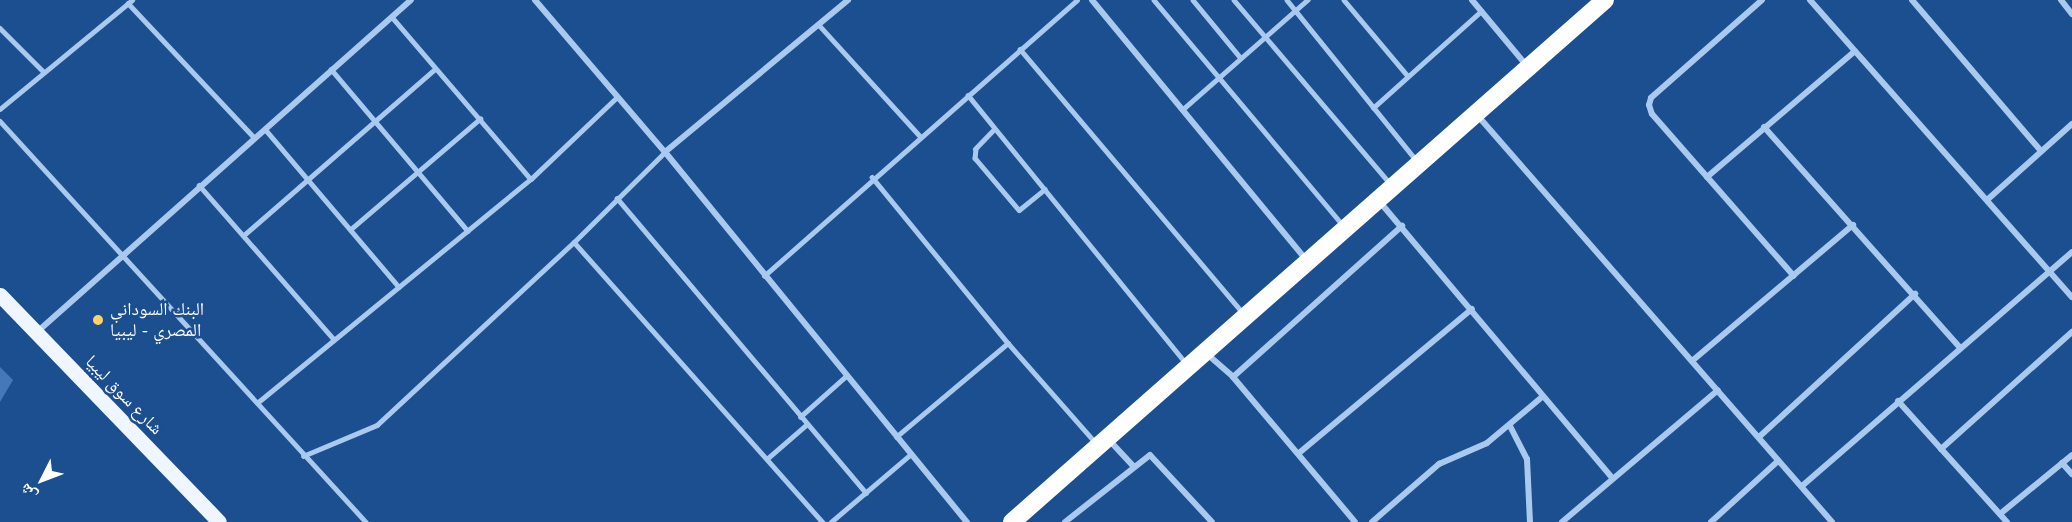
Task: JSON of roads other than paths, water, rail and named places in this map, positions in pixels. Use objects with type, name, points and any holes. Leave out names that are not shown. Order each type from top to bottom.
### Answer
[{"type":"highway","points":[[1012,522],[1102,441],[1190,368],[1420,164],[1478,116],[1605,0]]},
{"type":"main road","name":"شارع سوق ليبيا","points":[[0,295],[219,522]]},
{"type":"street","points":[[36,332],[122,253],[411,0]]},
{"type":"street","points":[[535,0],[665,152],[967,522]]},
{"type":"street","points":[[665,152],[848,0]]},
{"type":"street","points":[[1092,0],[1309,264]]},
{"type":"street","points":[[1472,0],[1529,69]]},
{"type":"street","points":[[1762,0],[1651,98],[1652,114],[1794,276]]},
{"type":"street","points":[[1810,0],[2072,297]]},
{"type":"street","points":[[1912,0],[2041,151]]},
{"type":"street","points":[[2061,0],[2072,14]]},
{"type":"street","points":[[1707,177],[1855,51]]},
{"type":"street","points":[[1478,116],[1832,522]]},
{"type":"street","points":[[1987,200],[2072,124]]},
{"type":"street","points":[[1764,127],[1915,294],[1959,347]]},
{"type":"street","points":[[1378,201],[1402,226],[1542,397],[1612,478]]},
{"type":"street","points":[[1692,361],[1853,225]]},
{"type":"street","points":[[1233,377],[1402,226]]},
{"type":"street","points":[[1802,486],[1959,347],[2072,252]]},
{"type":"street","points":[[1758,437],[1915,294]]},
{"type":"street","points":[[1299,453],[1472,309]]},
{"type":"street","points":[[1941,449],[2072,332]]},
{"type":"street","points":[[1206,353],[1233,377],[1355,522]]},
{"type":"street","points":[[1562,522],[1718,390]]},
{"type":"street","points":[[1372,522],[1439,464],[1487,443],[1542,397]]},
{"type":"street","points":[[1898,401],[2007,522]]},
{"type":"street","points":[[1510,426],[1527,459],[1530,522]]},
{"type":"street","points":[[1102,441],[1133,466]]},
{"type":"street","points":[[1065,522],[1133,466],[1152,455],[1212,522]]},
{"type":"street","points":[[2000,514],[2072,455]]},
{"type":"street","points":[[1711,522],[1778,461]]},
{"type":"street","points":[[2062,463],[2072,474]]},
{"type":"lane","points":[[764,276],[872,177],[1077,0]]},
{"type":"lane","points":[[1154,0],[1347,230]]},
{"type":"lane","points":[[1193,0],[1240,57]]},
{"type":"lane","points":[[1234,0],[1394,188]]},
{"type":"lane","points":[[1287,0],[1420,164]]},
{"type":"lane","points":[[1182,110],[1263,36],[1307,0]]},
{"type":"lane","points":[[1344,0],[1408,76]]},
{"type":"lane","points":[[0,109],[43,71],[130,2],[254,137]]},
{"type":"lane","points":[[1373,108],[1481,11]]},
{"type":"lane","points":[[392,17],[531,180]]},
{"type":"lane","points":[[819,25],[921,136]]},
{"type":"lane","points":[[0,28],[43,71]]},
{"type":"lane","points":[[1020,49],[1247,318]]},
{"type":"lane","points":[[331,69],[468,231]]},
{"type":"lane","points":[[244,235],[435,69]]},
{"type":"lane","points":[[968,94],[1190,368]]},
{"type":"lane","points":[[257,403],[531,180],[617,97]]},
{"type":"lane","points":[[351,230],[416,171],[480,119]]},
{"type":"lane","points":[[0,121],[122,253],[303,456],[366,522]]},
{"type":"lane","points":[[264,128],[399,287]]},
{"type":"lane","points":[[995,129],[975,152],[982,166],[1019,210],[1045,189]]},
{"type":"lane","points":[[303,456],[377,425],[574,242],[665,152]]},
{"type":"lane","points":[[872,177],[1008,343],[1102,441]]},
{"type":"lane","points":[[199,185],[334,339]]},
{"type":"lane","points":[[617,198],[866,493]]},
{"type":"lane","points":[[574,242],[823,522]]},
{"type":"lane","points":[[896,437],[1008,343]]},
{"type":"lane","points":[[800,417],[846,376]]},
{"type":"lane","points":[[768,458],[807,425]]},
{"type":"lane","points":[[831,522],[911,454]]},
{"type":"place","name":"البنك السوداني المصري - ليبيا","points":[[98,320]]}]
